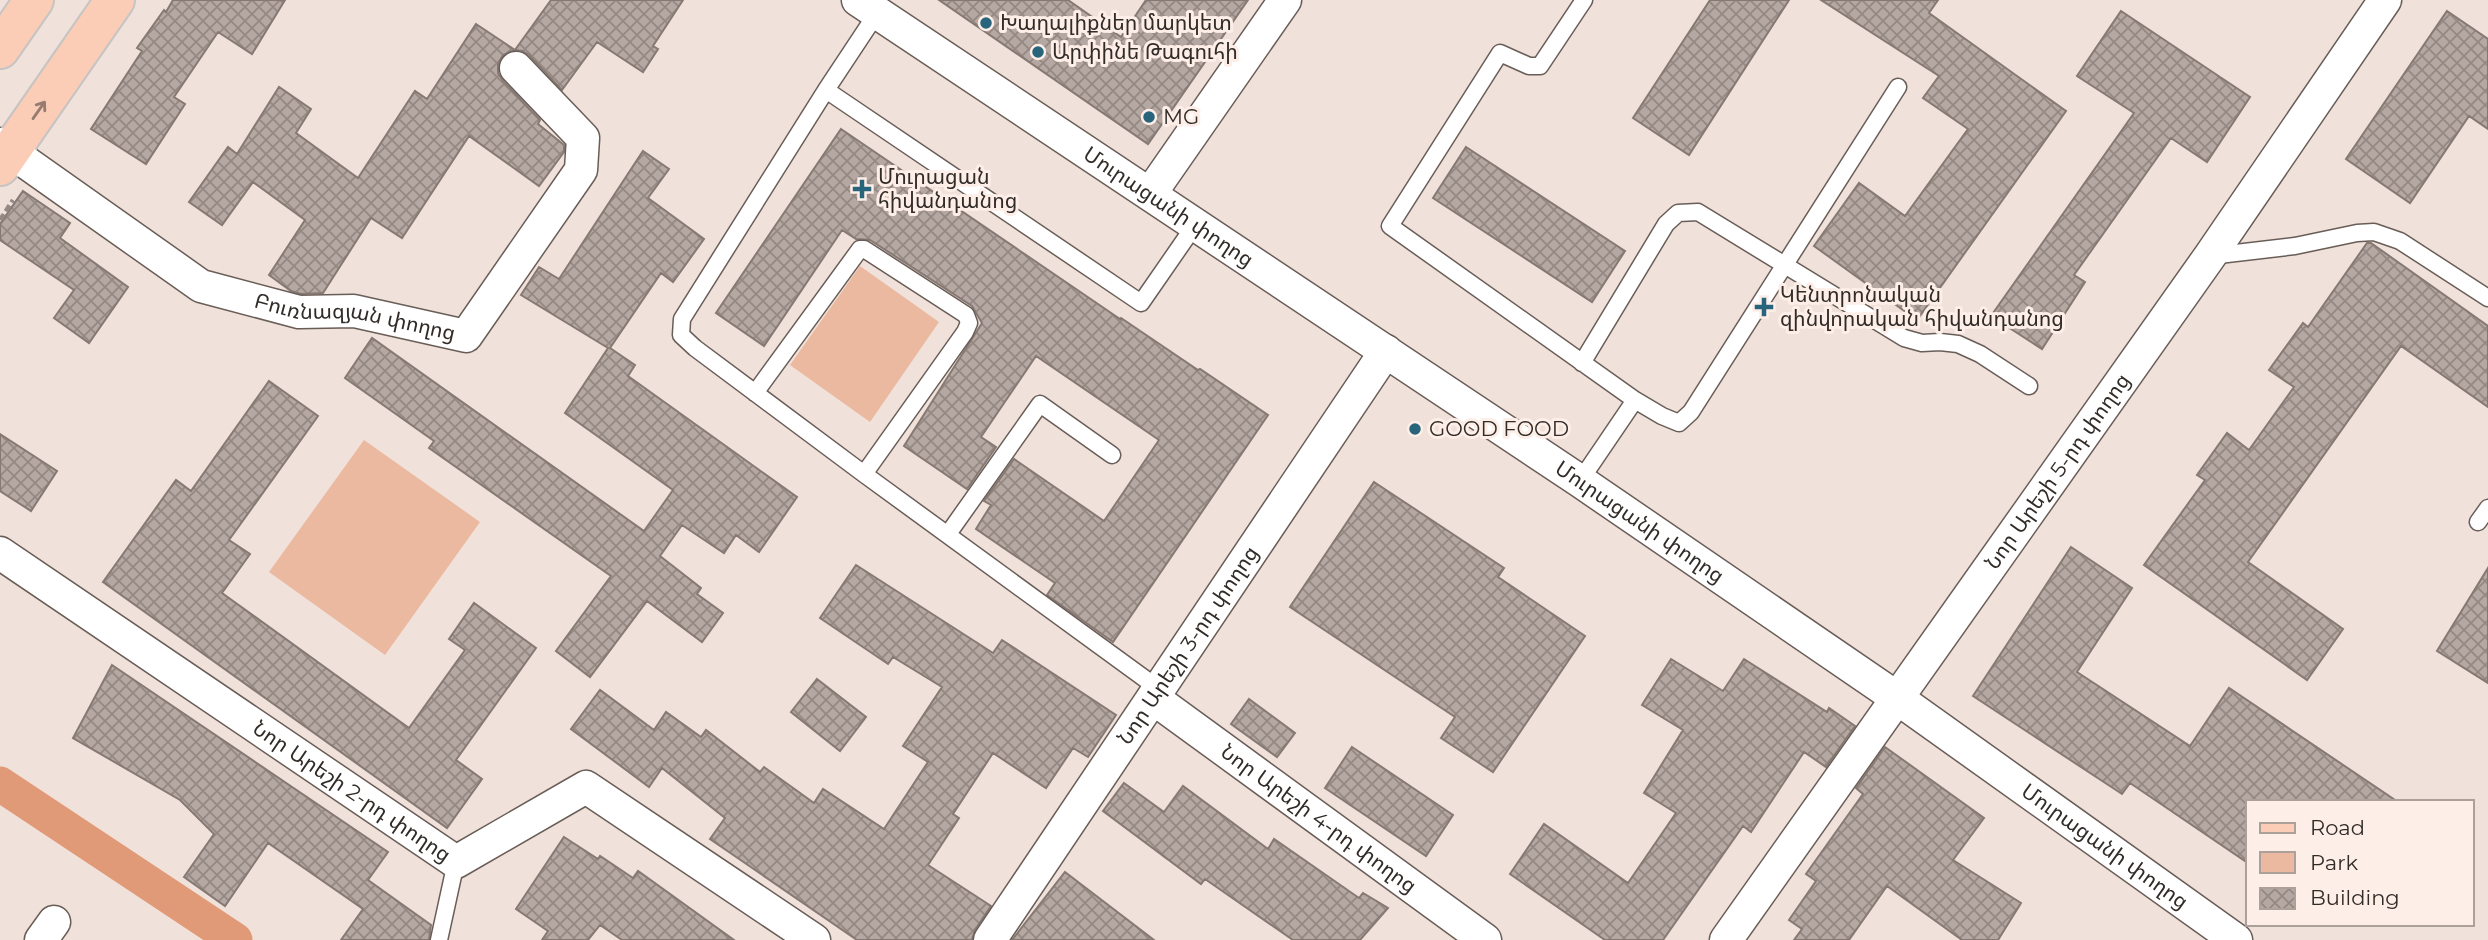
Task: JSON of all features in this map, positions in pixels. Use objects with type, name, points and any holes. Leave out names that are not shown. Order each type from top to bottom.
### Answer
[{"type":"main road","points":[[0,49],[34,0]]},
{"type":"main road","points":[[3,154],[114,0]]},
{"type":"street","points":[[1150,194],[1284,0]]},
{"type":"street","name":"Նոր Արեշի 5-րդ փողոց","points":[[1726,940],[2210,257],[2385,0]]},
{"type":"street","name":"Մուրացանի փողոց","points":[[868,6],[1580,481],[1897,698],[2236,940]]},
{"type":"street","name":"Բուռնազյան փողոց","points":[[3,154],[201,286],[299,312],[354,311],[466,337],[581,170],[583,138],[516,68]]},
{"type":"street","name":"Նոր Արեշի 3-րդ փողոց","points":[[990,940],[1386,351]]},
{"type":"street","name":"Նոր Արեշի 2-րդ փողոց","points":[[0,554],[456,862],[586,787],[814,940]]},
{"type":"street","name":"Նոր Արեշի 4-րդ փողոց","points":[[1156,693],[1485,940]]},
{"type":"lane","points":[[1584,0],[1539,66],[1529,66],[1500,53],[1390,226],[1635,400],[1679,423],[1691,412],[1898,87]]},
{"type":"lane","points":[[868,6],[826,90],[682,319],[681,335],[1156,693]]},
{"type":"lane","points":[[826,90],[1141,303],[1195,225]]},
{"type":"lane","points":[[1582,362],[1666,224],[1678,213],[1698,212],[1904,338],[1922,343],[1958,344],[1980,354],[2028,386]]},
{"type":"lane","points":[[2210,257],[2374,232],[2400,241],[2488,298]]},
{"type":"lane","points":[[755,393],[860,249],[864,249],[966,315],[969,323],[965,332],[864,474]]},
{"type":"lane","points":[[1580,481],[1635,400]]},
{"type":"lane","points":[[948,534],[1040,404],[1112,455]]},
{"type":"lane","points":[[2478,522],[2488,508]]},
{"type":"lane","points":[[439,940],[456,862]]},
{"type":"green space","points":[[860,266],[939,322],[870,422],[790,365]]},
{"type":"green space","points":[[364,440],[480,522],[385,655],[269,572]]},
{"type":"building","points":[[173,0],[285,0],[252,54],[218,32],[174,97],[185,104],[146,164],[91,129],[142,51],[137,48]]},
{"type":"building","points":[[551,0],[683,0],[653,46],[658,49],[643,72],[597,42],[562,90],[529,55],[515,50]]},
{"type":"building","points":[[939,0],[1068,0],[1121,37],[1146,0],[1248,0],[1148,144]]},
{"type":"building","points":[[1710,0],[1789,0],[1689,155],[1633,118]]},
{"type":"building","points":[[1821,0],[1938,0],[1929,13],[2066,111],[1917,320],[1814,246],[1859,183],[1905,216],[1968,129],[1923,98],[1939,76]]},
{"type":"building","points":[[2121,11],[2250,97],[2207,162],[2171,138],[2074,275],[2085,282],[2042,349],[1991,316],[2134,113],[2077,76]]},
{"type":"building","points":[[2447,11],[2488,39],[2488,129],[2469,116],[2410,203],[2346,159]]},
{"type":"building","points":[[476,24],[515,50],[503,55],[498,64],[498,73],[540,120],[538,124],[564,145],[564,152],[539,186],[469,136],[402,238],[371,218],[323,293],[301,294],[291,291],[269,275],[305,220],[253,182],[222,225],[189,202],[228,147],[237,154],[279,87],[311,109],[296,133],[358,178],[415,91],[427,99]]},
{"type":"building","points":[[841,129],[1120,319],[1268,415],[1113,642],[1047,595],[1055,583],[976,529],[991,505],[984,501],[1014,459],[1104,521],[1159,440],[1036,356],[981,437],[996,447],[967,489],[904,446],[982,323],[972,306],[870,240],[856,239],[842,230],[764,346],[716,313]]},
{"type":"building","points":[[1466,147],[1625,251],[1592,302],[1433,198]]},
{"type":"building","points":[[643,151],[669,169],[648,198],[704,239],[673,282],[661,273],[610,348],[635,365],[628,376],[797,497],[759,552],[736,535],[724,553],[682,525],[660,556],[701,588],[697,594],[723,613],[702,642],[647,601],[590,677],[556,651],[611,576],[429,448],[434,441],[345,378],[372,338],[644,531],[673,490],[565,413],[608,348],[521,295],[539,267],[559,279]]},
{"type":"building","points":[[23,191],[70,223],[60,238],[128,287],[89,343],[54,318],[74,290],[0,240],[0,224]]},
{"type":"building","points":[[2367,243],[2371,243],[2488,326],[2488,407],[2401,346],[2248,562],[2343,629],[2307,680],[2144,565],[2205,480],[2197,475],[2227,433],[2249,450],[2294,387],[2269,370],[2303,323],[2308,327]]},
{"type":"building","points":[[269,381],[318,416],[229,540],[250,554],[222,593],[409,728],[465,650],[449,639],[474,603],[536,648],[456,760],[482,779],[447,828],[103,582],[176,480],[191,491]]},
{"type":"building","points":[[0,434],[57,471],[31,511],[0,491]]},
{"type":"building","points":[[1374,482],[1504,568],[1498,577],[1585,636],[1493,772],[1441,738],[1455,717],[1290,607]]},
{"type":"building","points":[[2071,547],[2132,588],[2077,672],[2190,746],[2229,688],[2395,800],[2246,800],[2246,862],[2130,783],[2122,794],[1973,696]]},
{"type":"building","points":[[856,565],[993,653],[1002,640],[1116,715],[1088,757],[1073,748],[1046,788],[993,753],[953,814],[959,818],[928,865],[991,906],[975,930],[972,940],[857,940],[710,839],[725,818],[662,768],[649,787],[571,729],[600,690],[654,730],[666,712],[701,737],[706,730],[760,772],[764,767],[814,803],[823,789],[884,829],[928,762],[903,746],[942,687],[893,657],[888,664],[820,618]]},
{"type":"building","points":[[2488,568],[2488,683],[2437,651]]},
{"type":"building","points":[[1671,659],[1723,691],[1744,659],[1827,712],[1829,708],[1855,726],[1826,767],[1804,752],[1751,832],[1743,826],[1663,940],[1605,940],[1510,874],[1544,824],[1628,883],[1676,813],[1644,793],[1683,730],[1642,705]]},
{"type":"building","points":[[112,665],[388,852],[368,880],[431,925],[429,940],[341,940],[363,909],[268,843],[225,906],[184,877],[214,834],[180,800],[73,738]]},
{"type":"building","points":[[817,679],[866,717],[840,751],[791,712]]},
{"type":"building","points":[[1249,699],[1295,733],[1277,757],[1231,724]]},
{"type":"building","points":[[1352,747],[1453,815],[1426,856],[1325,788]]},
{"type":"building","points":[[1885,747],[1984,818],[1953,860],[2021,903],[1998,940],[1962,940],[1887,886],[1849,940],[1794,940],[1802,929],[1789,920],[1816,881],[1806,874],[1863,794],[1856,788]]},
{"type":"building","points":[[1124,783],[1164,812],[1183,786],[1268,849],[1274,839],[1359,898],[1363,893],[1388,908],[1360,940],[1293,940],[1205,879],[1201,884],[1103,811]]},
{"type":"building","points":[[564,837],[633,878],[638,871],[734,940],[622,940],[600,925],[588,940],[542,940],[548,931],[516,909]]},
{"type":"building","points":[[1065,872],[1154,940],[1012,940]]},
{"type":"waterway","points":[[0,784],[235,940]]},
{"type":"place","name":"Խաղալիքներ մարկետ","points":[[986,23]]},
{"type":"place","name":"Արփինե Թագուհի","points":[[1038,52]]},
{"type":"place","name":"MG","points":[[1149,117]]},
{"type":"place","name":"Մուրացան հիվանդանոց","points":[[862,189]]},
{"type":"place","name":"Կենտրոնական զինվորական հիվանդանոց","points":[[1764,307]]},
{"type":"place","name":"GOOD FOOD","points":[[1415,429]]}]
